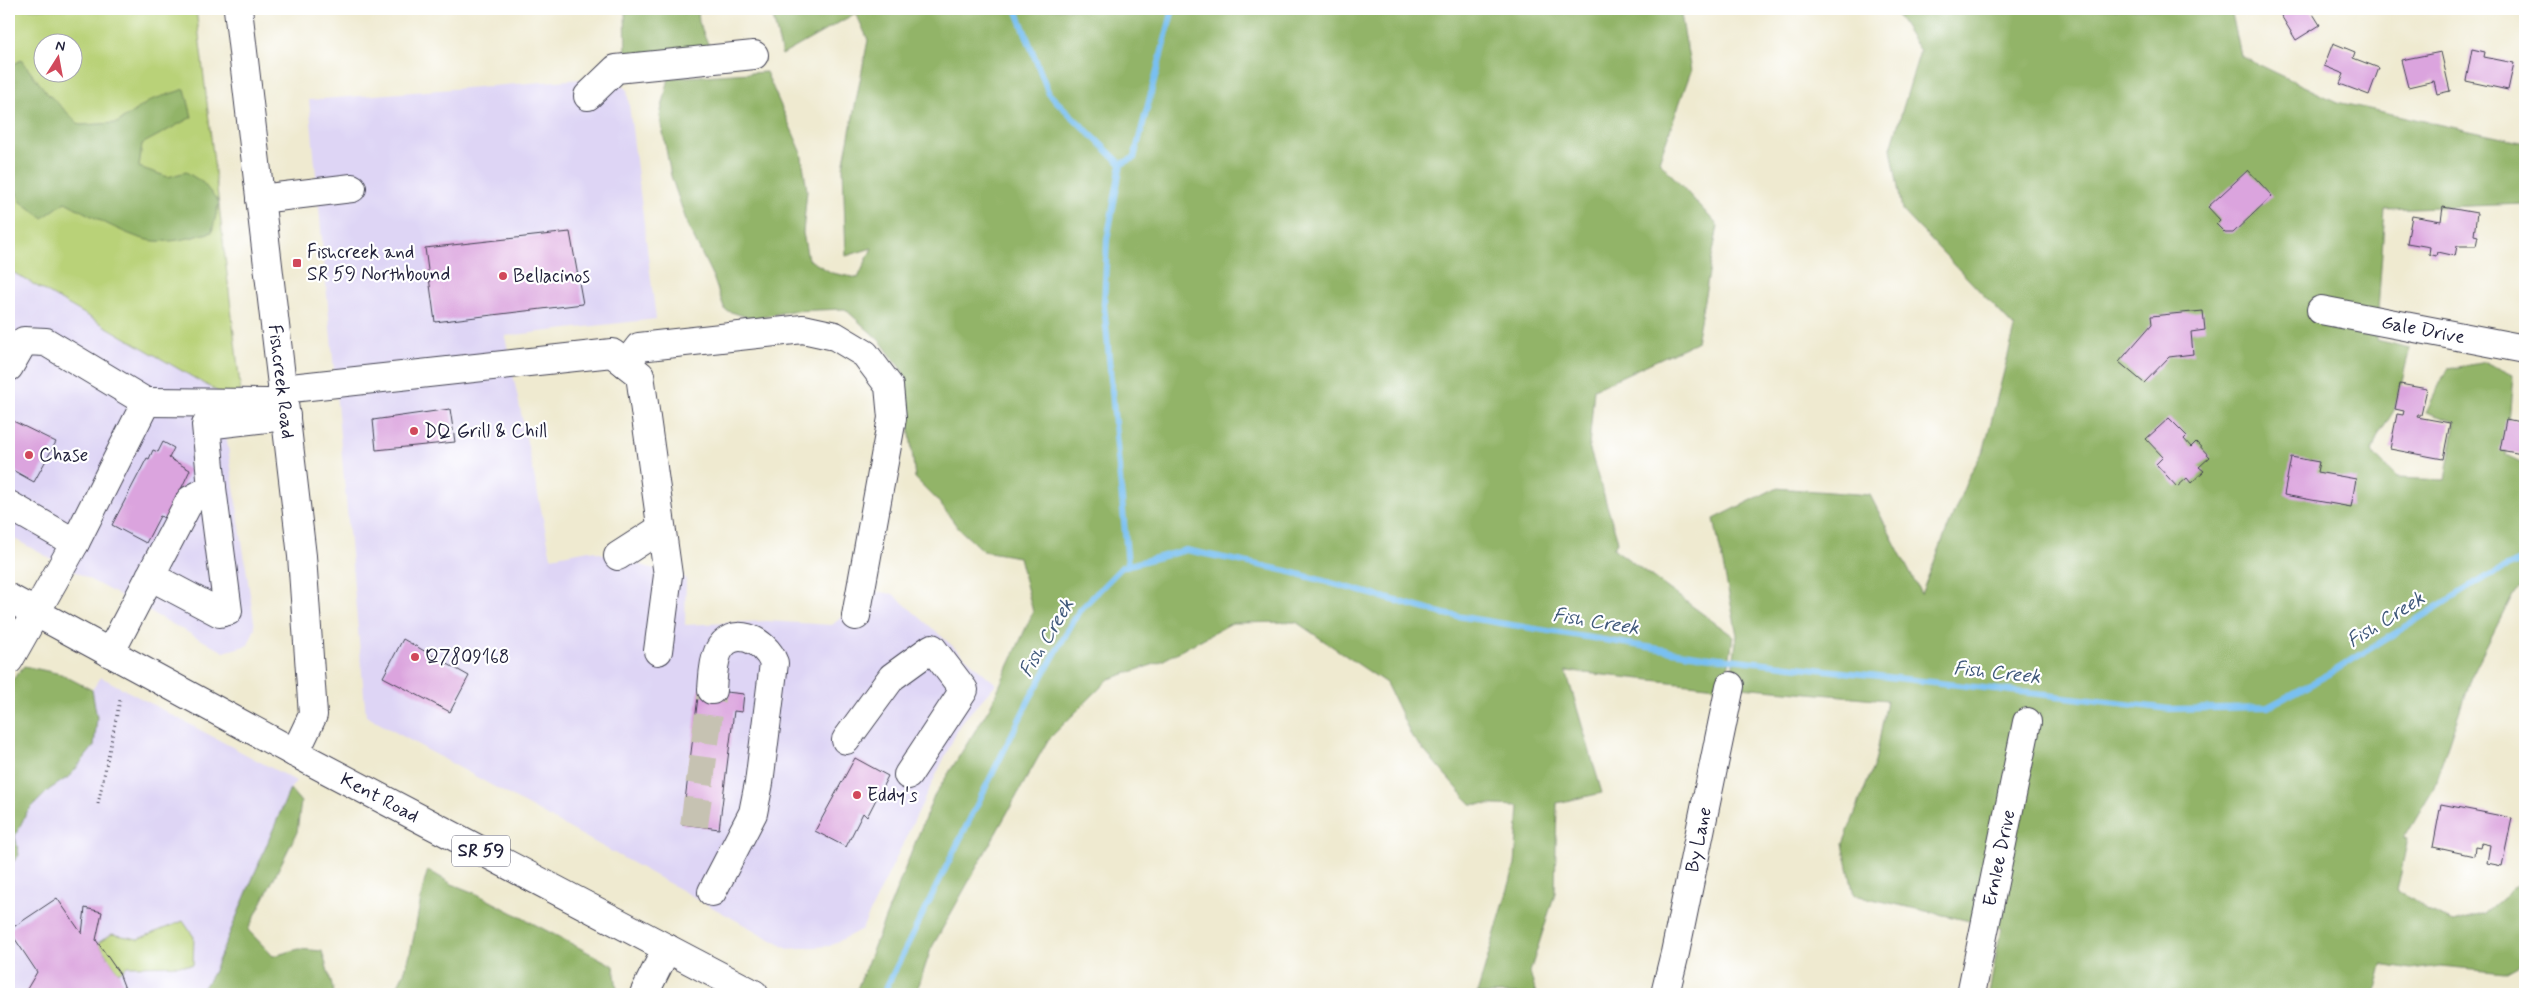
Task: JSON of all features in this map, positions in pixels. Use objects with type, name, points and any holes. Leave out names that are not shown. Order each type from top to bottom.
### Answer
[{"type":"main road","name":"Fishcreek Road","points":[[238,9],[302,556],[313,715],[295,752]]},
{"type":"main road","points":[[588,96],[605,77],[616,69],[754,55]]},
{"type":"main road","points":[[260,199],[352,188]]},
{"type":"main road","name":"Gale Drive","points":[[2321,310],[2525,349]]},
{"type":"main road","points":[[626,364],[640,347],[803,329],[835,336],[865,354],[889,386],[892,418],[856,616]]},
{"type":"main road","points":[[9,368],[24,341],[46,342],[146,402],[284,403]]},
{"type":"main road","points":[[150,576],[220,614],[228,611],[212,488],[206,424],[284,403],[612,353],[640,376],[668,576],[658,651]]},
{"type":"main road","points":[[9,660],[74,543],[146,402]]},
{"type":"main road","points":[[110,653],[190,500],[212,488]]},
{"type":"main road","points":[[9,505],[74,543]]},
{"type":"main road","points":[[618,556],[660,529]]},
{"type":"main road","name":"Kent Road","points":[[9,598],[295,752],[754,994]]},
{"type":"main road","points":[[712,690],[718,650],[726,642],[736,637],[746,638],[759,642],[770,651],[774,663],[759,783],[753,813],[712,892]]},
{"type":"main road","points":[[846,740],[892,677],[932,648],[964,690],[908,775]]},
{"type":"main road","name":"By Lane","points":[[1665,994],[1730,686]]},
{"type":"main road","name":"Ernlee Drive","points":[[1971,994],[2027,722]]},
{"type":"main road","points":[[644,994],[666,948]]},
{"type":"path","points":[[98,804],[120,700]]},
{"type":"shaded area","points":[[608,77],[627,89],[656,319],[505,336],[551,557],[589,550],[686,578],[685,625],[767,621],[832,625],[874,591],[893,594],[996,684],[961,723],[862,929],[830,946],[788,949],[366,716],[309,100]]},
{"type":"shaded area","points":[[9,270],[220,393],[255,628],[248,645],[224,652],[9,536]]},
{"type":"shaded area","points":[[101,677],[296,781],[290,789],[213,973],[200,994],[9,994],[9,867],[18,855],[15,837],[27,812],[50,789],[70,776],[97,718],[92,690]]},
{"type":"green space","points":[[9,9],[196,9],[242,402],[220,393],[9,270]]},
{"type":"green space","points":[[625,9],[698,9],[699,22],[711,51],[626,60]]},
{"type":"green space","points":[[783,9],[1680,9],[1691,71],[1659,161],[1718,226],[1696,342],[1594,389],[1589,447],[1618,541],[1613,548],[1733,636],[1726,685],[1717,687],[1566,671],[1602,793],[1557,803],[1555,893],[1530,972],[1536,994],[1477,994],[1515,865],[1519,806],[1471,804],[1412,737],[1386,683],[1296,622],[1232,623],[1158,663],[1109,679],[1048,740],[931,949],[916,994],[855,994],[933,798],[990,707],[1033,612],[1019,557],[983,551],[959,529],[938,501],[915,478],[903,372],[881,342],[845,309],[791,311],[753,319],[725,310],[713,277],[688,226],[671,176],[660,116],[669,78],[766,72],[801,151],[807,190],[803,233],[808,259],[832,273],[858,278],[872,248],[846,256],[843,167],[868,40],[856,13],[782,55],[773,17],[783,16]]},
{"type":"green space","points":[[1893,9],[2231,9],[2241,56],[2337,102],[2525,143],[2525,204],[2385,209],[2376,340],[2410,348],[2395,409],[2377,438],[2372,452],[2397,478],[2445,480],[2455,422],[2426,412],[2447,369],[2486,362],[2513,375],[2506,456],[2525,465],[2525,586],[2512,596],[2471,677],[2433,789],[2404,838],[2408,839],[2397,891],[2413,899],[2427,911],[2454,922],[2485,913],[2525,879],[2525,961],[2505,972],[2440,966],[2411,970],[2382,965],[2375,994],[1989,994],[2001,928],[1854,895],[1843,844],[1875,762],[1887,700],[1730,686],[1737,635],[1714,519],[1776,488],[1870,495],[1921,594],[1968,478],[1984,449],[2015,328],[1902,210],[1891,148],[1920,51]]},
{"type":"green space","points":[[21,60],[32,74],[32,82],[38,82],[80,125],[117,123],[151,100],[185,89],[192,117],[142,144],[139,167],[168,177],[186,172],[202,182],[219,202],[212,232],[172,241],[147,240],[117,229],[65,202],[43,218],[20,201],[9,172],[9,67]]},
{"type":"green space","points":[[24,666],[61,674],[92,690],[97,718],[94,746],[70,776],[50,789],[27,812],[15,836],[19,855],[9,867],[9,684]]},
{"type":"green space","points":[[290,789],[301,802],[297,832],[248,930],[273,956],[299,949],[322,951],[334,992],[332,994],[200,994],[213,973]]},
{"type":"green space","points":[[428,870],[614,966],[616,994],[391,994],[399,983],[410,953]]},
{"type":"green space","points":[[183,921],[194,937],[193,965],[127,966],[119,973],[98,943],[112,934],[138,939]]},
{"type":"building","points":[[2277,9],[2310,9],[2320,25],[2296,40]]},
{"type":"building","points":[[2333,43],[2355,52],[2353,58],[2379,68],[2369,95],[2340,84],[2344,74],[2324,66]]},
{"type":"building","points":[[2472,49],[2485,52],[2484,57],[2514,63],[2508,90],[2466,81]]},
{"type":"building","points":[[2441,52],[2450,91],[2437,94],[2434,81],[2408,87],[2401,60]]},
{"type":"building","points":[[2248,170],[2272,196],[2233,233],[2225,233],[2216,224],[2220,220],[2208,207]]},
{"type":"building","points":[[2443,207],[2477,213],[2474,235],[2478,236],[2476,246],[2457,246],[2455,256],[2437,252],[2436,256],[2429,254],[2430,247],[2407,243],[2412,216],[2441,221]]},
{"type":"building","name":"Bellacinos","points":[[570,232],[583,304],[435,322],[425,248]]},
{"type":"building","points":[[2203,311],[2205,330],[2191,332],[2193,354],[2169,357],[2144,383],[2119,362],[2152,324],[2151,316]]},
{"type":"building","points":[[2400,384],[2427,389],[2421,415],[2417,417],[2450,423],[2443,459],[2390,449],[2397,414],[2403,415],[2404,411],[2395,409]]},
{"type":"building","name":"DQ Grill & Chill","points":[[450,409],[455,442],[376,450],[373,420]]},
{"type":"building","points":[[2169,418],[2187,436],[2184,439],[2191,447],[2196,442],[2210,457],[2199,467],[2204,471],[2191,483],[2187,478],[2177,487],[2156,464],[2163,457],[2146,439]]},
{"type":"building","name":"Chase","points":[[9,419],[56,442],[34,482],[9,468]]},
{"type":"building","points":[[2506,419],[2525,423],[2525,449],[2523,448],[2522,454],[2500,450]]},
{"type":"building","points":[[163,442],[174,448],[169,458],[190,470],[167,519],[160,516],[146,543],[112,525],[147,458],[149,459],[153,450],[158,452]]},
{"type":"building","points":[[2291,457],[2319,462],[2317,472],[2356,479],[2351,507],[2284,495]]},
{"type":"building","name":"Q7809168","points":[[403,639],[469,676],[450,712],[383,677]]},
{"type":"building","points":[[699,689],[744,694],[742,712],[734,711],[719,829],[682,824]]},
{"type":"building","name":"Eddy's","points":[[855,758],[888,776],[867,817],[863,813],[846,847],[815,831]]},
{"type":"building","points":[[2441,804],[2512,818],[2502,866],[2487,863],[2490,845],[2481,843],[2480,847],[2475,846],[2474,856],[2433,847]]},
{"type":"building","points":[[57,898],[82,934],[85,908],[102,912],[96,940],[119,973],[127,994],[24,994],[37,972],[9,930]]},
{"type":"waterway","points":[[1016,9],[1049,94],[1121,164]]},
{"type":"waterway","points":[[1128,565],[1104,304],[1107,240],[1121,164],[1134,158],[1173,9]]},
{"type":"waterway","name":"Fish Creek","points":[[883,994],[1030,698],[1079,611],[1122,567],[1186,550],[1287,571],[1444,614],[1703,656],[2170,709],[2268,707],[2331,673],[2487,576],[2525,559]]},
{"type":"tunnel","points":[[694,826],[712,690]]},
{"type":"place","name":"Fishcreek and SR 59 Northbound","points":[[297,263]]},
{"type":"place","name":"Bellacinos","points":[[503,276]]},
{"type":"place","name":"DQ Grill & Chill","points":[[414,431]]},
{"type":"place","name":"Chase","points":[[29,455]]},
{"type":"place","name":"Q7809168","points":[[415,657]]},
{"type":"place","name":"Eddy's","points":[[857,795]]}]
